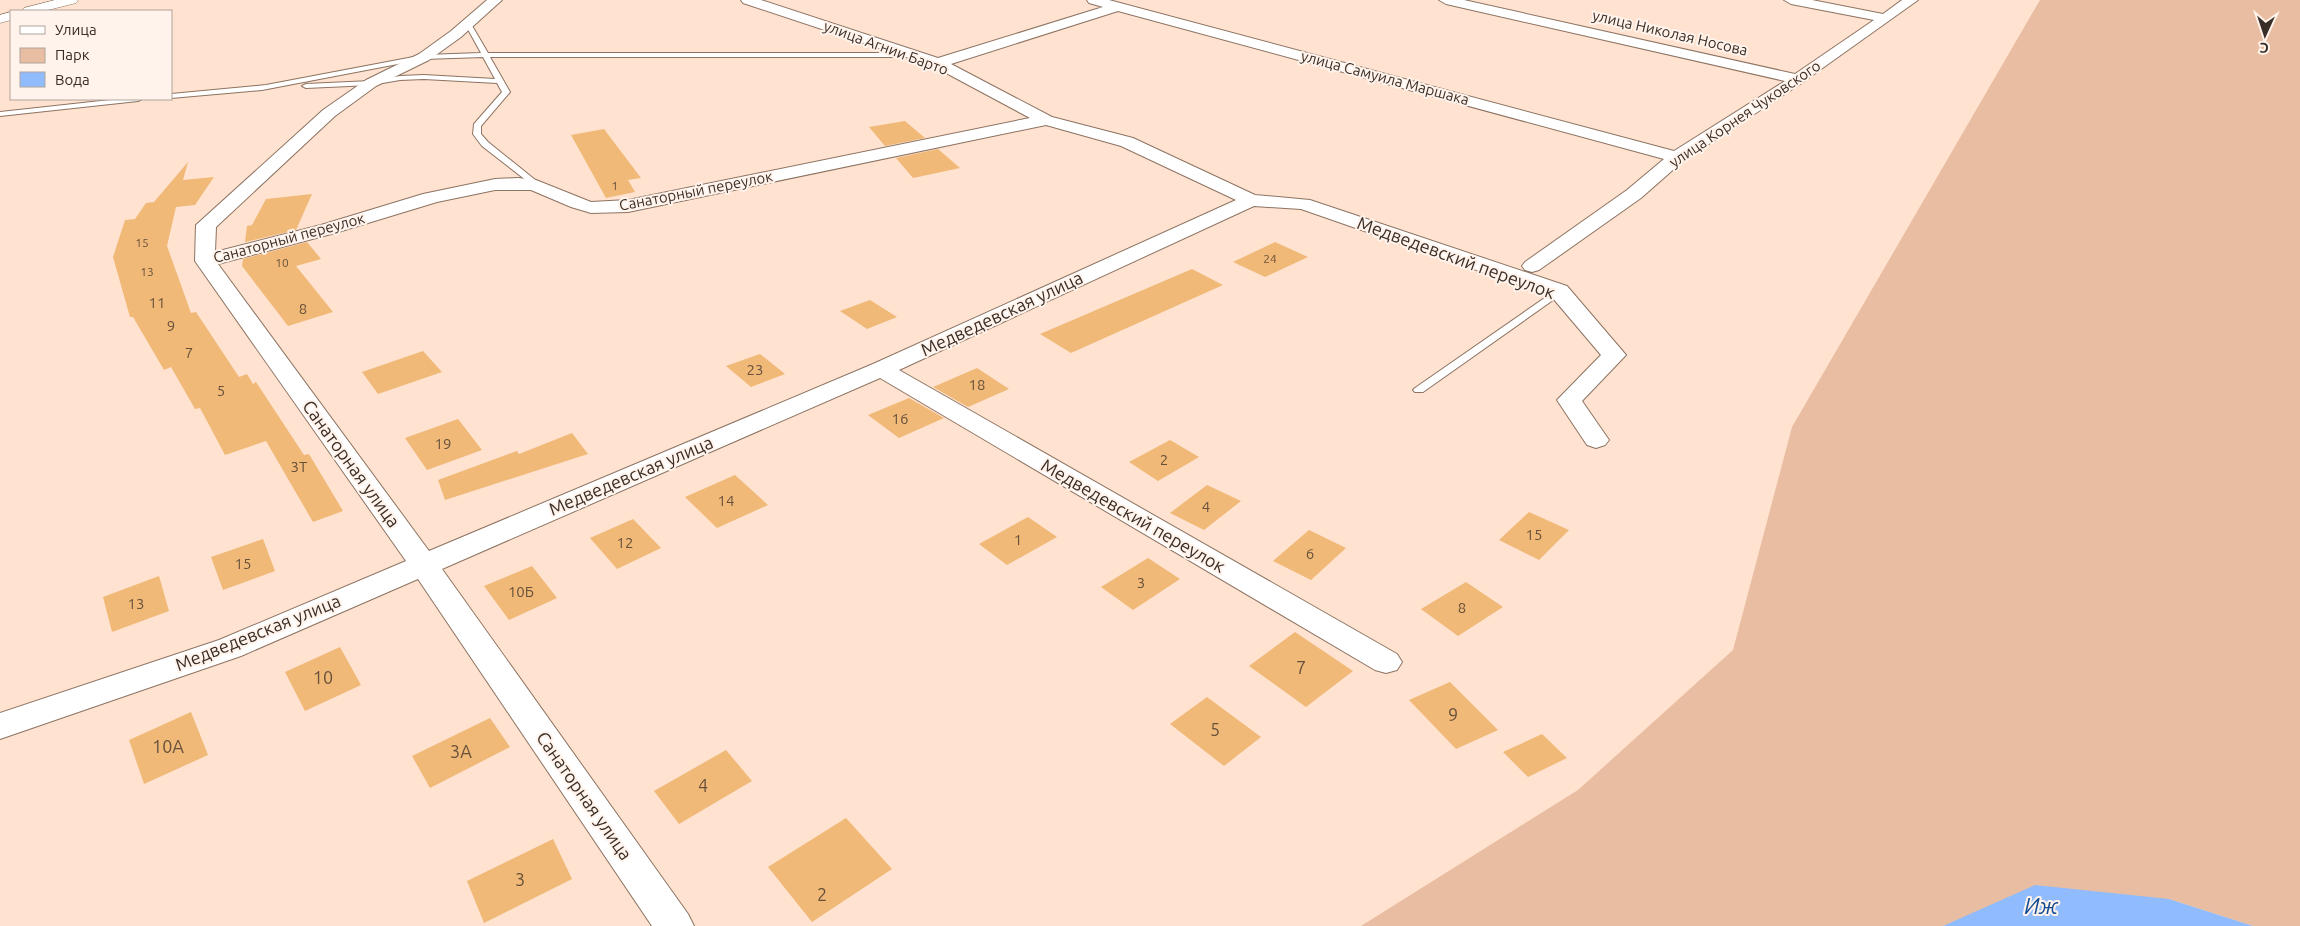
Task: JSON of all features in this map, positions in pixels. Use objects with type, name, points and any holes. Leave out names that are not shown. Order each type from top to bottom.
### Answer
[{"type":"street","points":[[33,10],[71,0]]},
{"type":"street","points":[[205,261],[206,225],[329,113],[372,83],[424,57],[468,24],[495,0]]},
{"type":"street","name":"улица Агнии Барто","points":[[748,0],[938,63],[1046,120]]},
{"type":"street","name":"улица Самуила Маршака","points":[[1094,0],[1676,158]]},
{"type":"street","points":[[938,63],[1139,0]]},
{"type":"street","name":"улица Николая Носова","points":[[1446,0],[1798,79]]},
{"type":"street","points":[[1791,0],[1885,18]]},
{"type":"street","name":"улица Корнея Чуковского","points":[[1532,266],[1634,194],[1676,158],[1798,79],[1911,0]]},
{"type":"street","points":[[1046,120],[1127,142],[1251,200]]},
{"type":"street","name":"Санаторный переулок","points":[[205,261],[346,224],[417,200],[458,190],[511,184],[536,185],[587,206],[605,208],[628,206],[1046,120]]},
{"type":"street","name":"Медведевский переулок","points":[[1251,200],[1303,204],[1559,291],[1614,355],[1568,400],[1596,440]]},
{"type":"street","name":"Медведевская улица","points":[[0,726],[230,648],[881,369],[1251,200]]},
{"type":"street","name":"Санаторная улица","points":[[205,261],[424,565],[674,926]]},
{"type":"street","name":"Медведевский переулок","points":[[881,369],[1386,662]]},
{"type":"lane","points":[[468,24],[506,92],[477,126],[477,134],[485,144],[536,185]]},
{"type":"lane","points":[[262,88],[424,57],[485,55],[912,55]]},
{"type":"lane","points":[[172,96],[262,88],[372,83],[400,78],[424,77],[499,81]]},
{"type":"lane","points":[[0,114],[129,100]]},
{"type":"lane","points":[[1419,390],[1559,291]]},
{"type":"green space","points":[[2040,0],[2300,0],[2300,926],[2253,926],[2169,899],[1956,922],[1943,926],[1361,926],[1578,790],[1733,650],[1792,427]]},
{"type":"water","name":"Иж","points":[[2035,885],[2169,899],[2253,926],[1943,926]]},
{"type":"building","points":[[905,121],[925,138],[885,146],[869,127]]},
{"type":"building","points":[[604,129],[641,178],[628,180],[635,192],[606,198],[571,135]]},
{"type":"building","points":[[938,149],[960,168],[913,178],[896,158]]},
{"type":"building","points":[[188,162],[183,180],[214,177],[195,205],[176,207],[167,246],[191,313],[196,312],[239,377],[247,374],[253,384],[256,382],[304,455],[309,454],[343,511],[313,522],[266,441],[225,455],[200,408],[195,409],[171,367],[164,370],[133,317],[130,317],[113,257],[125,220],[135,219],[146,203],[154,202]]},
{"type":"building","points":[[312,194],[296,230],[245,242],[247,226],[252,225],[266,199]]},
{"type":"building","points":[[307,242],[321,259],[296,266],[333,312],[288,326],[242,266],[243,259]]},
{"type":"building","points":[[1275,242],[1308,257],[1265,277],[1233,262]]},
{"type":"building","points":[[1192,269],[1223,285],[1071,353],[1040,334]]},
{"type":"building","points":[[870,300],[897,317],[867,329],[840,311]]},
{"type":"building","points":[[423,351],[442,372],[378,394],[362,372]]},
{"type":"building","points":[[760,354],[785,374],[751,387],[726,366]]},
{"type":"building","points":[[977,368],[1009,389],[968,407],[933,387]]},
{"type":"building","points":[[909,398],[944,418],[899,438],[868,415]]},
{"type":"building","points":[[458,419],[482,450],[427,470],[405,438]]},
{"type":"building","points":[[572,433],[588,454],[445,500],[438,480],[517,451],[519,454]]},
{"type":"building","points":[[1170,440],[1199,457],[1158,481],[1129,462]]},
{"type":"building","points":[[735,475],[768,505],[717,528],[685,497]]},
{"type":"building","points":[[1207,485],[1241,501],[1204,530],[1170,513]]},
{"type":"building","points":[[1529,512],[1569,530],[1539,560],[1499,540]]},
{"type":"building","points":[[1028,517],[1057,537],[1007,565],[979,544]]},
{"type":"building","points":[[633,519],[661,548],[617,569],[590,538]]},
{"type":"building","points":[[1309,530],[1346,548],[1311,580],[1273,561]]},
{"type":"building","points":[[263,539],[275,571],[223,590],[211,557]]},
{"type":"building","points":[[1148,558],[1180,579],[1133,610],[1101,587]]},
{"type":"building","points":[[532,566],[557,598],[509,620],[484,586]]},
{"type":"building","points":[[159,576],[169,611],[112,632],[103,597]]},
{"type":"building","points":[[1466,582],[1503,607],[1458,636],[1421,609]]},
{"type":"building","points":[[1295,632],[1353,671],[1306,707],[1249,666]]},
{"type":"building","points":[[340,647],[361,685],[305,711],[285,672]]},
{"type":"building","points":[[1450,682],[1498,730],[1456,749],[1409,700]]},
{"type":"building","points":[[1207,697],[1261,737],[1224,766],[1170,724]]},
{"type":"building","points":[[191,712],[208,755],[144,784],[129,740]]},
{"type":"building","points":[[490,718],[510,747],[430,788],[412,756]]},
{"type":"building","points":[[1542,734],[1567,758],[1528,777],[1503,752]]},
{"type":"building","points":[[726,750],[752,781],[679,824],[654,791]]},
{"type":"building","points":[[846,818],[892,869],[812,922],[768,867]]},
{"type":"building","points":[[553,839],[572,879],[484,923],[467,881]]}]
